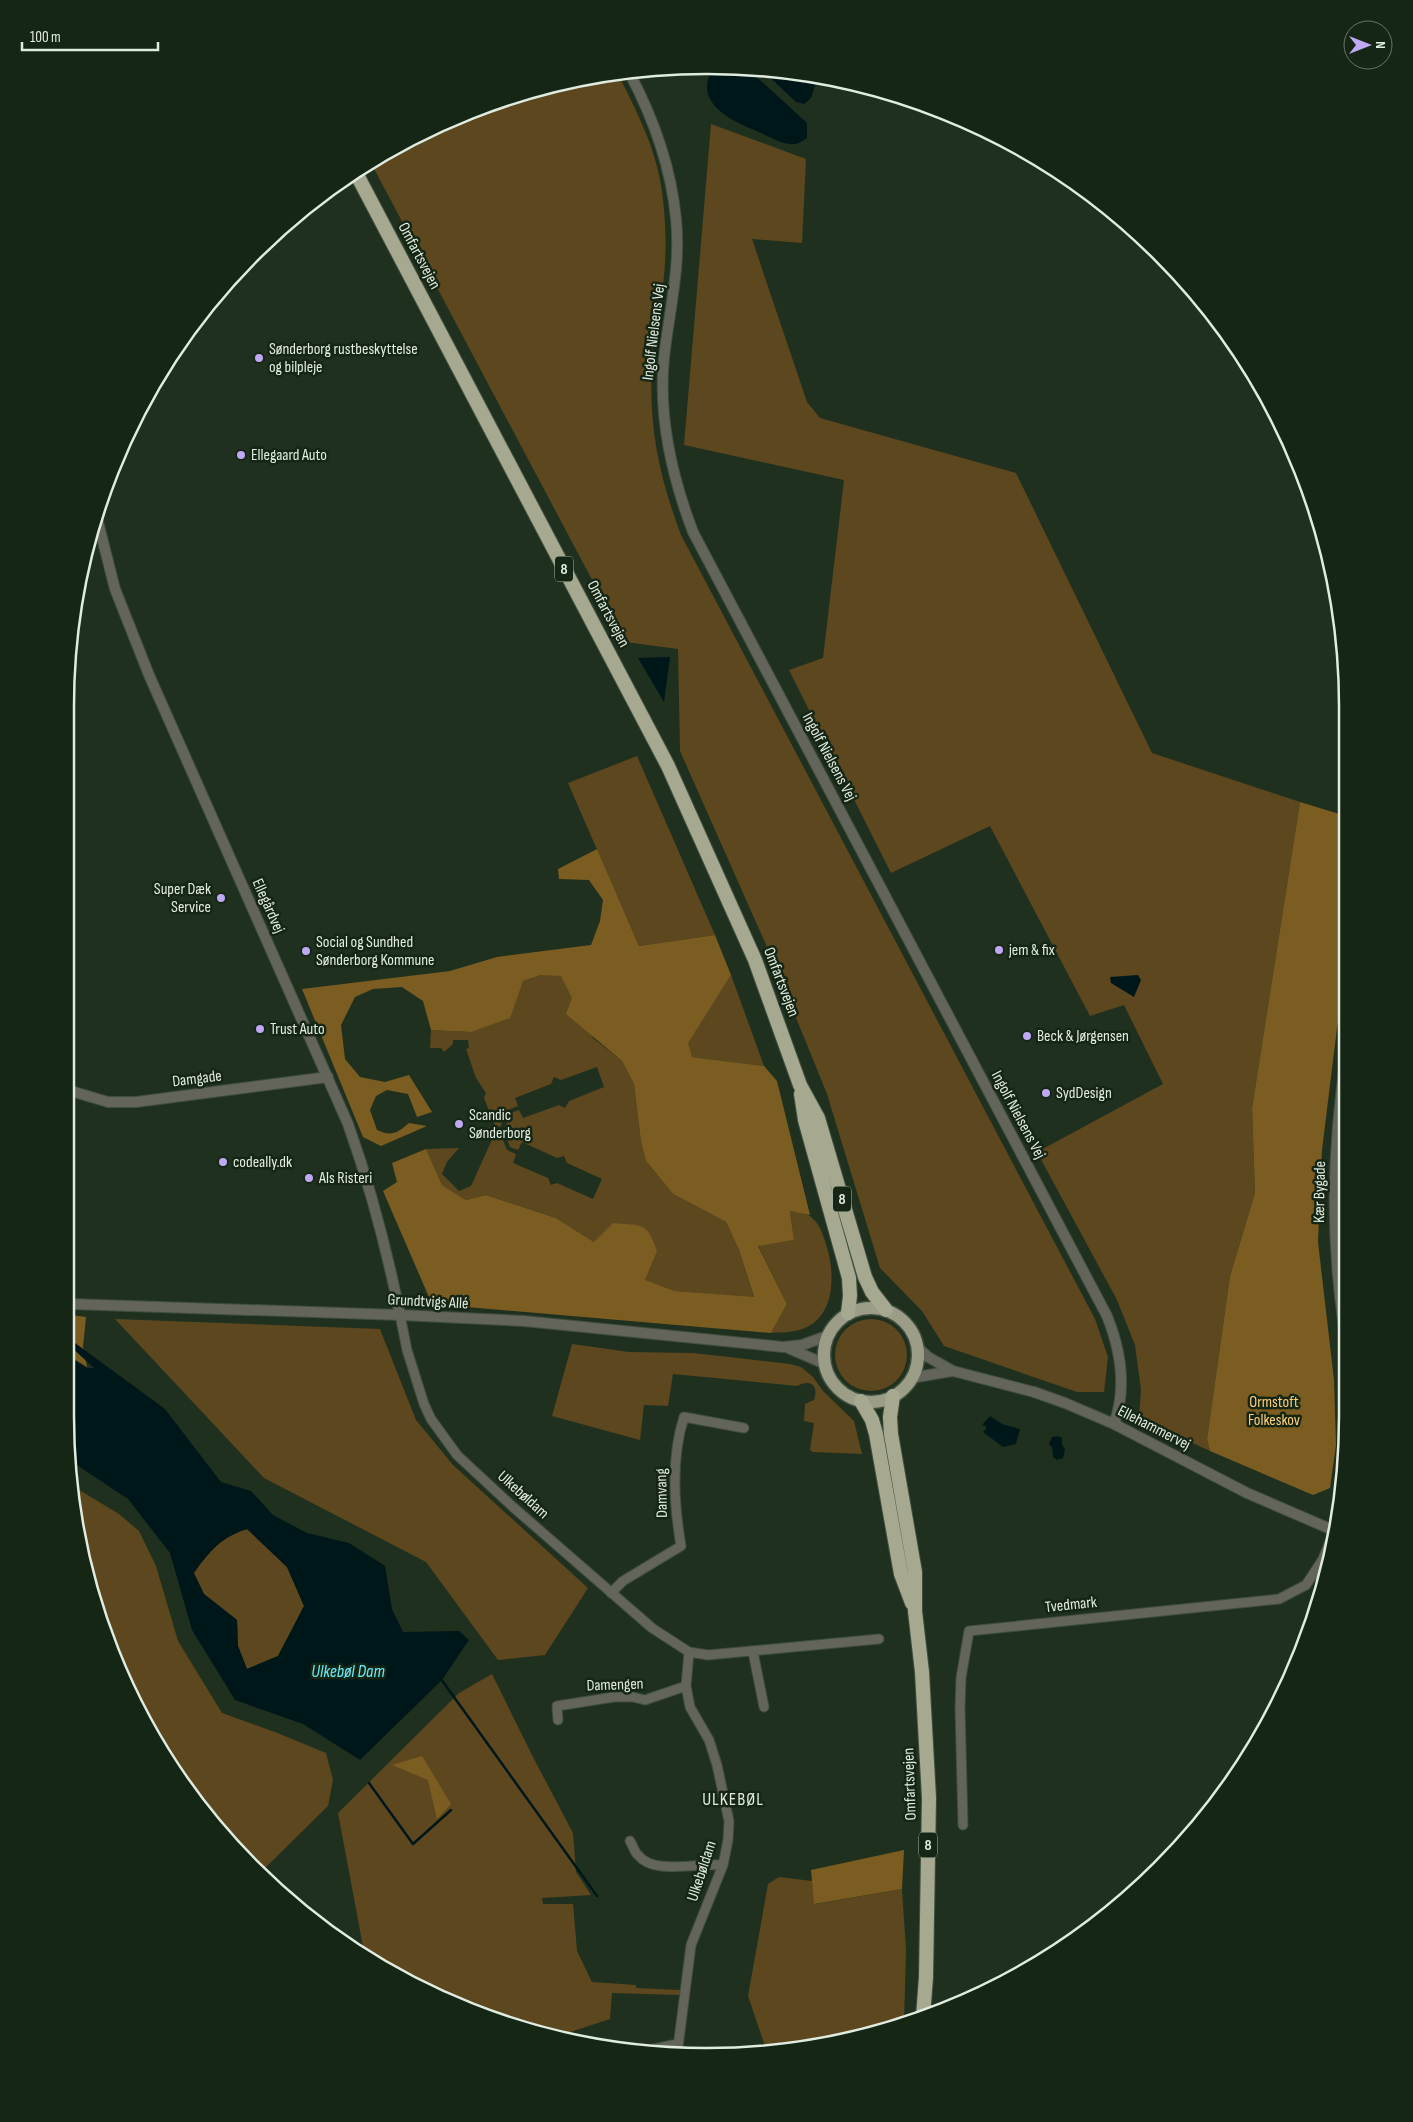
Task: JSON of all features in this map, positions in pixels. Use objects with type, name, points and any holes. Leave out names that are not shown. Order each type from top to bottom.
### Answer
[{"type":"highway","name":"Omfartsvejen","points":[[359,178],[668,766],[755,960],[800,1085],[818,1118],[865,1276],[872,1292],[886,1310]]},
{"type":"highway","name":"Omfartsvejen","points":[[800,1085],[805,1120],[850,1278],[848,1314]]},
{"type":"highway","name":"Omfartsvejen","points":[[892,1396],[891,1434],[915,1572],[915,1611],[922,1672],[929,1798],[926,1977],[924,2010]]},
{"type":"highway","name":"Omfartsvejen","points":[[861,1401],[872,1420],[876,1434],[901,1574],[915,1611]]},
{"type":"main road","points":[[886,1310],[863,1308],[848,1314],[838,1321],[827,1336],[824,1349],[824,1364],[830,1379],[840,1390],[861,1401],[877,1401],[892,1396],[906,1385],[911,1378],[916,1366],[917,1346]]},
{"type":"main road","name":"8","points":[[886,1310],[904,1322],[912,1333],[917,1346]]},
{"type":"street","name":"Ingolf Nielsens Vej","points":[[632,78],[653,121],[664,154],[672,186],[676,220],[675,288],[664,359],[662,394],[668,447],[680,499],[698,541],[1107,1316],[1116,1339],[1121,1365],[1120,1398],[1114,1424]]},
{"type":"street","name":"Ellegårdvej","points":[[99,528],[114,589],[149,675],[328,1077],[362,1165],[388,1255],[400,1315]]},
{"type":"street","name":"Damgade","points":[[74,1092],[108,1102],[136,1102],[328,1077]]},
{"type":"street","name":"Kær Bygade","points":[[1339,1114],[1332,1210],[1339,1296]]},
{"type":"street","name":"Grundtvigs Allé","points":[[74,1304],[524,1321],[783,1347],[802,1345],[827,1336]]},
{"type":"street","name":"Ulkebøldam","points":[[400,1315],[418,1388],[431,1419],[444,1439],[457,1455],[513,1507],[652,1628],[689,1652],[708,1655],[879,1639]]},
{"type":"street","name":"Ellehammervej","points":[[917,1346],[928,1356],[954,1371],[1034,1392],[1114,1424],[1247,1493],[1329,1528]]},
{"type":"street","name":"Grundtvigs Allé","points":[[783,1347],[824,1364]]},
{"type":"street","name":"Ellehammervej","points":[[911,1378],[954,1371]]},
{"type":"street","name":"Damvang","points":[[611,1593],[623,1581],[681,1546],[676,1513],[678,1437],[684,1417],[744,1428]]},
{"type":"street","name":"Tvedmark","points":[[964,1825],[960,1708],[961,1678],[969,1631],[1279,1599],[1306,1585],[1322,1560]]},
{"type":"street","name":"Ulkebøldam","points":[[677,2047],[691,1945],[723,1865],[728,1840],[729,1821],[726,1798],[709,1740],[690,1707],[686,1686],[689,1652]]},
{"type":"street","points":[[753,1652],[764,1707]]},
{"type":"street","name":"Damengen","points":[[558,1720],[557,1706],[614,1697],[634,1697],[645,1700],[686,1686]]},
{"type":"street","points":[[630,1841],[638,1856],[650,1865],[666,1867],[723,1865]]},
{"type":"street","points":[[664,2047],[677,2044]]},
{"type":"shaded area","points":[[621,80],[639,116],[650,145],[662,191],[665,226],[665,262],[653,349],[651,398],[660,466],[681,535],[1095,1319],[1108,1357],[1104,1392],[1077,1392],[944,1346],[922,1311],[880,1268],[827,1094],[771,956],[680,751],[678,649],[625,642],[374,169],[427,139],[503,107],[543,95]]},
{"type":"shaded area","points":[[711,124],[806,159],[802,243],[752,239],[807,402],[820,418],[1016,473],[1152,753],[1300,802],[1252,1108],[1255,1193],[1230,1276],[1207,1439],[1210,1451],[1139,1418],[1141,1390],[1135,1345],[1117,1300],[1037,1152],[1163,1084],[1124,1005],[1090,1016],[990,826],[891,873],[789,670],[823,658],[844,480],[684,445]]},
{"type":"shaded area","points":[[637,756],[715,935],[639,946],[568,783]]},
{"type":"shaded area","points":[[541,975],[561,975],[593,1038],[622,1061],[634,1084],[641,1142],[646,1161],[673,1194],[726,1222],[739,1250],[754,1298],[675,1291],[644,1280],[594,1242],[556,1218],[486,1195],[466,1200],[442,1185],[426,1149],[459,1148],[447,1162],[442,1174],[459,1191],[471,1186],[495,1133],[500,1133],[507,1150],[516,1154],[513,1163],[548,1178],[551,1185],[557,1183],[593,1199],[602,1179],[567,1163],[564,1156],[557,1158],[522,1142],[518,1150],[510,1147],[504,1130],[511,1113],[519,1110],[523,1118],[559,1105],[565,1108],[569,1101],[604,1087],[597,1067],[561,1080],[554,1077],[551,1084],[515,1098],[518,1106],[508,1110],[500,1127],[495,1126],[484,1098],[486,1093],[476,1078],[466,1049],[469,1048],[468,1040],[453,1040],[453,1044],[444,1052],[441,1048],[430,1048],[431,1030],[471,1032],[523,981]]},
{"type":"shaded area","points":[[731,975],[764,1066],[692,1057],[687,1043]]},
{"type":"shaded area","points":[[790,1211],[809,1216],[820,1228],[828,1251],[832,1275],[831,1288],[829,1300],[817,1320],[807,1327],[794,1331],[771,1333],[787,1304],[758,1245],[794,1240]]},
{"type":"shaded area","points":[[115,1319],[380,1329],[416,1420],[453,1465],[588,1588],[545,1655],[498,1660],[426,1562],[264,1478]]},
{"type":"shaded area","points":[[878,1319],[897,1329],[905,1341],[907,1355],[905,1369],[897,1381],[885,1389],[864,1391],[845,1381],[837,1369],[835,1348],[845,1329],[857,1321]]},
{"type":"shaded area","points":[[572,1344],[629,1352],[693,1353],[790,1364],[801,1367],[813,1377],[823,1391],[854,1421],[862,1454],[813,1452],[810,1450],[814,1423],[804,1421],[805,1404],[814,1400],[815,1390],[809,1383],[797,1386],[673,1374],[668,1406],[644,1405],[640,1440],[552,1416]]},
{"type":"shaded area","points":[[78,1489],[119,1514],[139,1531],[156,1566],[178,1641],[222,1713],[326,1753],[333,1780],[328,1806],[265,1868],[231,1833],[205,1801],[180,1767],[159,1732],[122,1658],[107,1619],[95,1579]]},
{"type":"shaded area","points":[[247,1529],[287,1567],[304,1606],[278,1656],[247,1669],[238,1646],[237,1620],[204,1594],[193,1572],[216,1546]]},
{"type":"shaded area","points":[[492,1674],[573,1833],[576,1872],[591,1895],[542,1898],[543,1904],[573,1904],[577,1951],[592,1982],[636,1985],[636,1988],[680,1990],[680,1995],[612,1993],[610,2019],[568,2033],[503,2015],[464,2000],[427,1983],[363,1947],[338,1813],[459,1693]]},
{"type":"shaded area","points":[[779,1877],[812,1881],[815,1904],[902,1889],[906,1950],[904,2017],[830,2036],[765,2045],[748,1996],[768,1884]]},
{"type":"green space","name":"Ormstoft Folkeskov","points":[[1300,802],[1339,814],[1339,1016],[1322,1150],[1318,1242],[1334,1380],[1336,1445],[1330,1488],[1313,1495],[1210,1451],[1207,1439],[1230,1276],[1255,1193],[1252,1108]]},
{"type":"green space","points":[[597,849],[639,946],[715,935],[731,975],[688,1043],[692,1057],[764,1066],[777,1081],[810,1215],[790,1211],[794,1240],[758,1246],[787,1304],[771,1333],[432,1304],[383,1191],[397,1182],[392,1163],[426,1149],[442,1185],[466,1200],[486,1195],[556,1218],[594,1242],[613,1223],[637,1225],[650,1234],[657,1251],[645,1280],[675,1291],[754,1297],[739,1250],[726,1222],[673,1194],[646,1161],[641,1142],[634,1084],[622,1061],[566,1014],[572,998],[561,976],[541,975],[523,981],[510,1018],[471,1032],[431,1030],[423,1001],[402,987],[373,989],[355,997],[341,1025],[345,1059],[360,1077],[385,1082],[409,1075],[432,1112],[417,1117],[408,1094],[387,1090],[376,1096],[370,1110],[377,1130],[394,1133],[409,1123],[427,1126],[381,1146],[363,1137],[302,989],[450,971],[497,957],[591,945],[600,921],[603,900],[589,880],[559,879],[558,869]]},
{"type":"green space","points":[[74,1315],[86,1317],[83,1347],[87,1367],[74,1359]]},
{"type":"green space","points":[[422,1756],[451,1804],[437,1819],[428,1780],[392,1765]]},
{"type":"green space","points":[[904,1850],[902,1889],[814,1904],[811,1870]]},
{"type":"water","points":[[711,74],[755,76],[807,123],[807,138],[801,142],[790,144],[750,129],[728,117],[711,101],[707,92]]},
{"type":"water","points":[[770,77],[816,84],[811,98],[804,104],[796,102]]},
{"type":"water","points":[[670,657],[664,702],[638,658]]},
{"type":"water","points":[[1138,975],[1141,980],[1134,997],[1111,983],[1110,977]]},
{"type":"water","name":"Ulkebøl Dam","points":[[74,1342],[165,1409],[221,1482],[251,1491],[273,1515],[307,1533],[349,1543],[385,1566],[392,1609],[403,1632],[459,1631],[469,1640],[442,1680],[360,1760],[303,1724],[235,1700],[192,1630],[170,1553],[128,1499],[76,1464],[74,1360],[87,1368],[94,1368],[74,1350]],"holes":[[[247,1529],[287,1567],[304,1606],[278,1656],[247,1669],[238,1646],[237,1620],[204,1594],[194,1573],[205,1558],[223,1541]]]},
{"type":"water","points":[[990,1416],[1002,1424],[1020,1429],[1016,1444],[1003,1447],[983,1432],[986,1426],[982,1425]]},
{"type":"water","points":[[1052,1437],[1062,1438],[1062,1445],[1065,1449],[1063,1458],[1057,1460],[1053,1457],[1052,1447],[1049,1444]]},
{"type":"waterway","points":[[441,1679],[597,1896]]},
{"type":"waterway","points":[[369,1783],[413,1844],[451,1810]]},
{"type":"place","name":"Sønderborg rustbeskyttelse og bilpleje","points":[[259,358]]},
{"type":"place","name":"Ellegaard Auto","points":[[241,455]]},
{"type":"place","name":"Super Dæk Service","points":[[221,898]]},
{"type":"place","name":"jem & fix","points":[[999,950]]},
{"type":"place","name":"Social og Sundhed Sønderborg Kommune","points":[[306,951]]},
{"type":"place","name":"Trust Auto","points":[[260,1029]]},
{"type":"place","name":"Beck & Jørgensen","points":[[1027,1036]]},
{"type":"place","name":"SydDesign","points":[[1046,1093]]},
{"type":"place","name":"Scandic Sønderborg","points":[[459,1124]]},
{"type":"place","name":"codeally.dk","points":[[223,1162]]},
{"type":"place","name":"Als Risteri","points":[[309,1178]]},
{"type":"district","name":"ULKEBØL","points":[[733,1799]]}]
